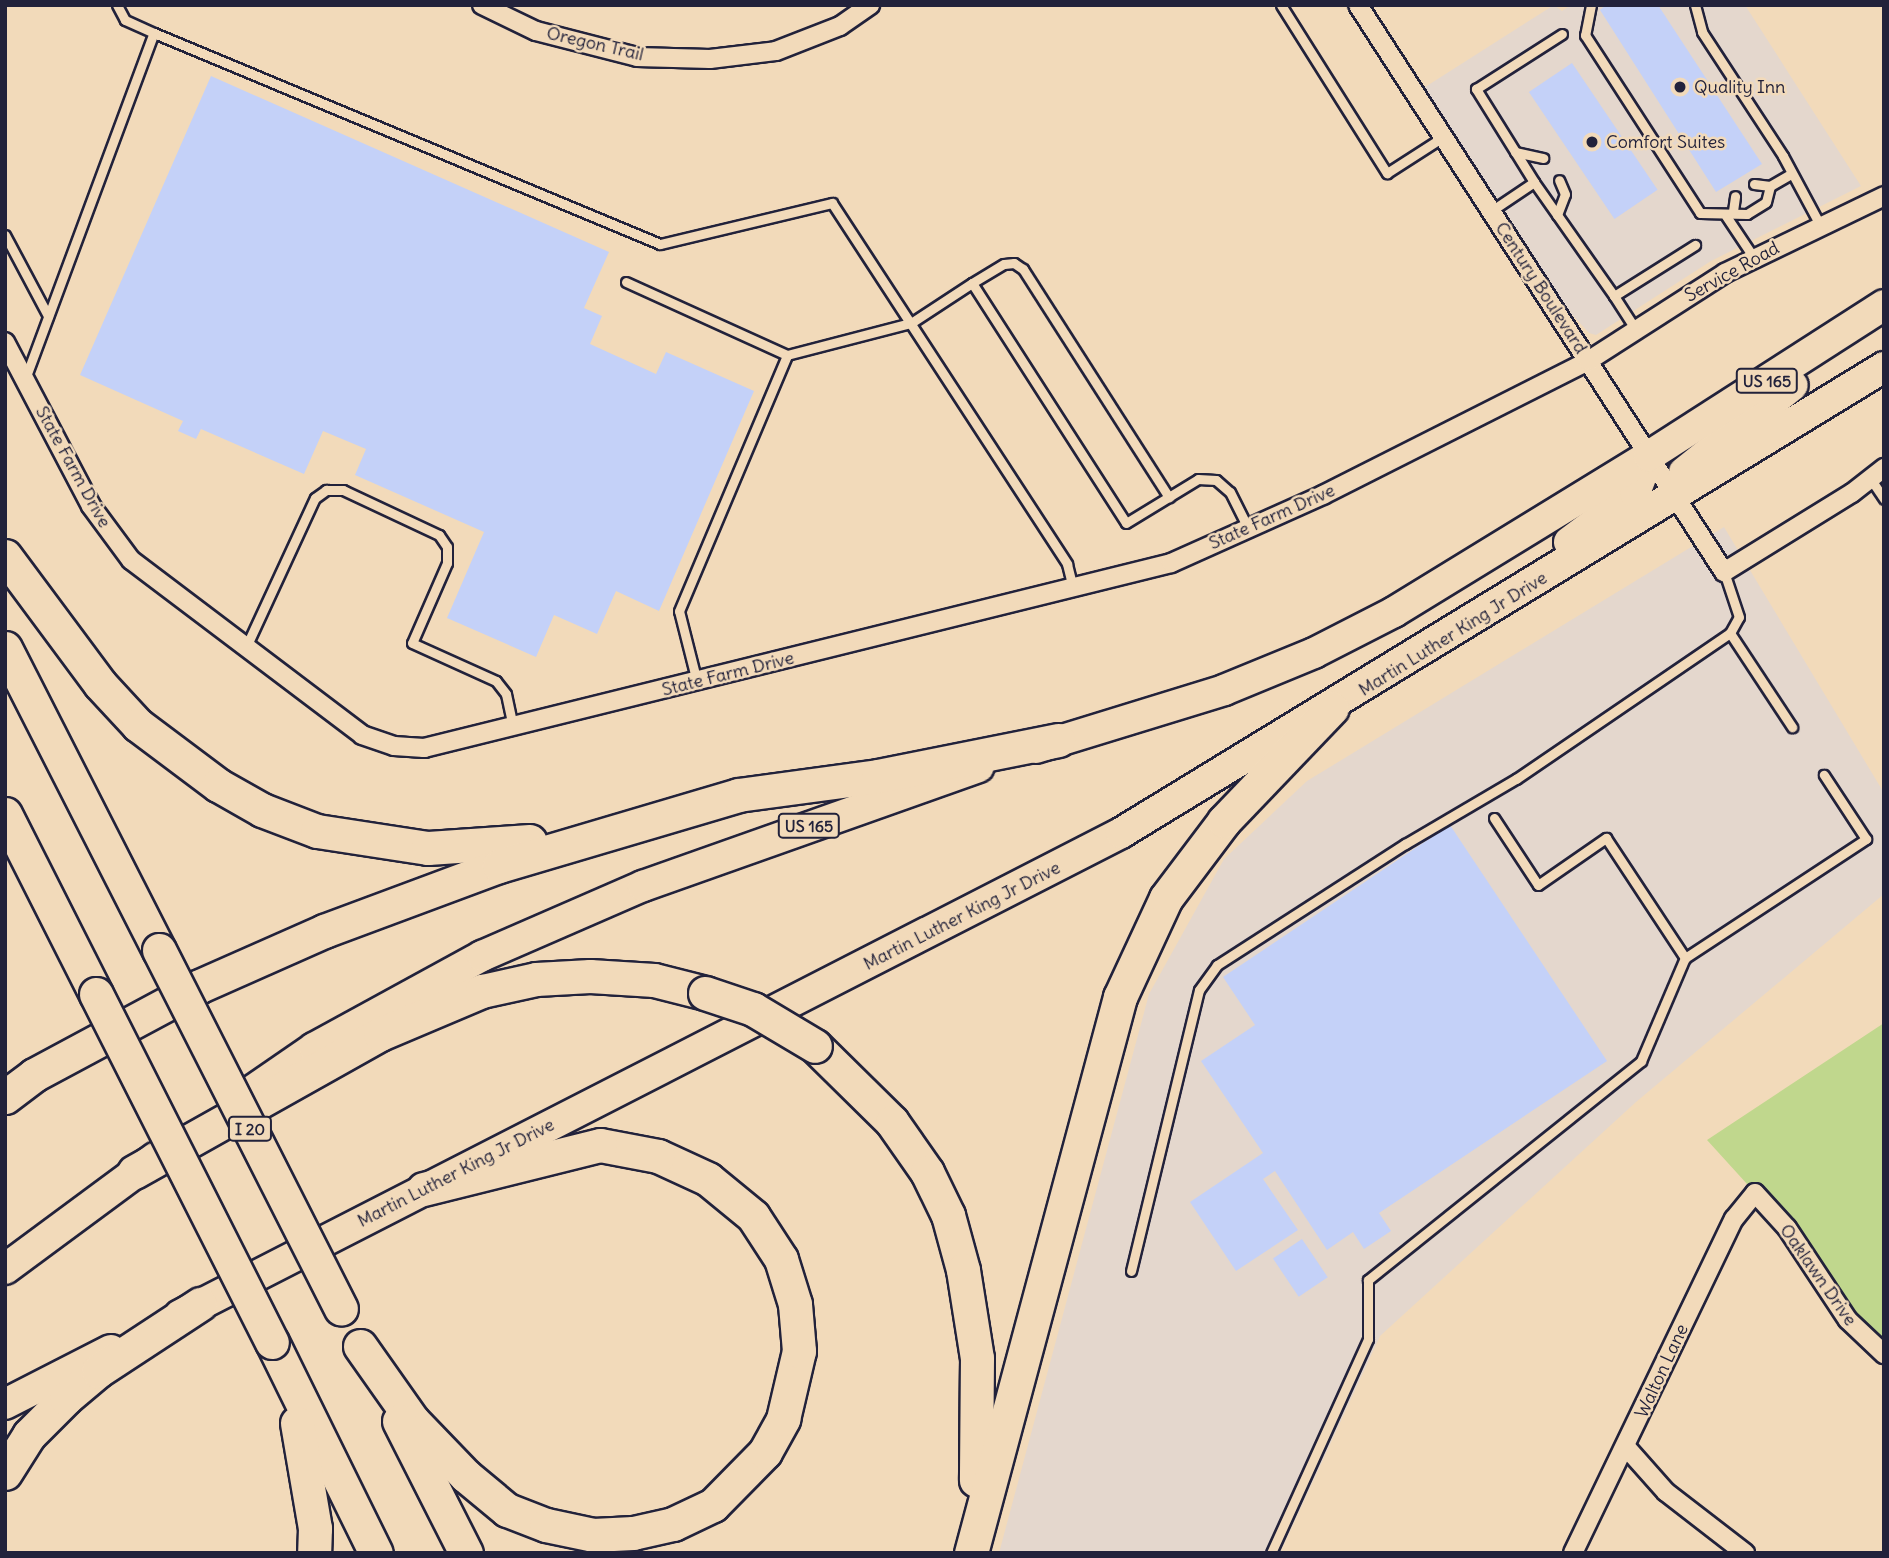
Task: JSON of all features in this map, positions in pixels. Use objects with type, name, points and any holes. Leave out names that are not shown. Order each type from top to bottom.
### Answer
[{"type":"highway","name":"US 165","points":[[5,1269],[134,1172],[314,1048],[482,956],[643,886],[1058,740],[1224,690],[1314,653],[1503,548],[1884,305]]},
{"type":"highway","points":[[1674,495],[1686,469],[1831,355],[1854,324]]},
{"type":"highway","name":"Martin Luther King Jr Drive","points":[[5,1404],[1121,833],[1332,708],[1884,367]]},
{"type":"highway","points":[[1465,626],[1486,605],[1635,493],[1649,456]]},
{"type":"highway","points":[[5,556],[100,684],[138,725],[218,785],[262,810],[317,831],[428,848],[519,843],[636,823]]},
{"type":"highway","name":"I 20","points":[[5,648],[466,1553]]},
{"type":"highway","points":[[971,1553],[1120,997],[1166,898],[1224,821],[1332,708]]},
{"type":"highway","points":[[5,1097],[34,1075],[200,986],[324,931],[499,866],[636,823],[738,795],[878,776],[1058,740]]},
{"type":"highway","points":[[5,814],[376,1553]]},
{"type":"highway","points":[[134,1172],[380,1034],[482,991],[536,979],[590,976],[654,979],[753,1009],[815,1046],[891,1122],[927,1172],[948,1215],[963,1270],[976,1358],[979,1432],[971,1553]]},
{"type":"highway","points":[[360,1346],[413,1421],[476,1485],[507,1510],[546,1525],[593,1535],[634,1533],[673,1524],[713,1505],[765,1452],[783,1419],[799,1351],[795,1304],[781,1259],[752,1216],[708,1179],[658,1156],[600,1145],[423,1189]]},
{"type":"highway","points":[[5,1473],[29,1435],[66,1398],[98,1371],[200,1304]]},
{"type":"highway","points":[[286,1373],[306,1463],[314,1553]]},
{"type":"street","name":"Oregon Trail","points":[[482,5],[536,31],[636,57],[710,60],[776,51],[840,26],[870,5]]},
{"type":"street","name":"Century Boulevard","points":[[1357,5],[1724,572]]},
{"type":"street","name":"Service Road","points":[[1588,361],[1754,258],[1884,196]]},
{"type":"street","name":"State Farm Drive","points":[[5,342],[108,532],[131,560],[362,735],[394,746],[424,748],[1074,589],[1171,562],[1248,528],[1588,361]]},
{"type":"street","points":[[1724,572],[1877,473]]},
{"type":"street","name":"Oaklawn Drive","points":[[1755,1193],[1787,1228],[1848,1320],[1884,1354]]},
{"type":"street","name":"Walton Lane","points":[[1573,1553],[1734,1219],[1755,1193]]},
{"type":"street","points":[[1626,1447],[1667,1492],[1745,1553]]},
{"type":"lane","points":[[117,5],[125,20],[154,33],[660,244],[832,203],[1067,564],[1074,589]]},
{"type":"lane","points":[[1280,5],[1387,173],[1443,137]]},
{"type":"lane","points":[[1591,5],[1585,35],[1700,213],[1747,214],[1766,202],[1770,186]]},
{"type":"lane","points":[[1695,5],[1702,32],[1820,225]]},
{"type":"lane","points":[[25,379],[154,33]]},
{"type":"lane","points":[[1562,34],[1476,89],[1534,182],[1636,330]]},
{"type":"lane","points":[[1515,152],[1543,158]]},
{"type":"lane","points":[[1754,184],[1770,186],[1791,174]]},
{"type":"lane","points":[[1557,215],[1565,194],[1559,180]]},
{"type":"lane","points":[[1491,211],[1534,182]]},
{"type":"lane","points":[[1735,196],[1729,214],[1754,258]]},
{"type":"lane","points":[[5,236],[48,316]]},
{"type":"lane","points":[[1614,296],[1695,245]]},
{"type":"lane","points":[[626,282],[787,355],[911,323],[1004,264],[1014,262],[1023,269],[1169,497]]},
{"type":"lane","points":[[972,283],[1126,523],[1198,479],[1216,480],[1230,492],[1248,528]]},
{"type":"lane","points":[[697,682],[680,611],[787,355]]},
{"type":"lane","points":[[1877,473],[1884,499]]},
{"type":"lane","points":[[246,647],[315,498],[326,490],[343,490],[439,535],[447,547],[447,563],[412,643],[496,681],[506,694],[513,727]]},
{"type":"lane","points":[[1131,1271],[1199,990],[1217,965],[1405,844],[1516,779],[1730,634],[1740,617],[1724,572]]},
{"type":"lane","points":[[1730,634],[1792,727]]},
{"type":"lane","points":[[1270,1553],[1368,1339],[1368,1280],[1641,1061],[1685,958],[1866,839],[1824,775]]},
{"type":"lane","points":[[1494,818],[1538,885],[1606,838],[1685,958]]},
{"type":"shaded area","points":[[1554,5],[1562,11],[1571,5],[1745,5],[1861,186],[1711,261],[1596,335],[1589,333],[1566,308],[1422,89]]},
{"type":"shaded area","points":[[1724,527],[1884,793],[1884,894],[1636,1102],[1380,1336],[1280,1553],[999,1553],[1149,994],[1224,859],[1307,781]]},
{"type":"green space","points":[[1884,1023],[1884,1354],[1787,1228],[1707,1140]]},
{"type":"building","name":"Quality Inn","points":[[1606,5],[1658,5],[1762,164],[1716,192],[1600,10]]},
{"type":"building","name":"Comfort Suites","points":[[1572,63],[1658,190],[1614,219],[1529,92]]},
{"type":"building","points":[[211,76],[609,252],[584,308],[602,316],[590,344],[656,374],[666,352],[754,391],[659,611],[616,591],[597,634],[554,615],[536,657],[447,618],[484,532],[355,475],[366,449],[323,431],[304,474],[201,429],[196,439],[178,431],[183,421],[80,375]]},
{"type":"building","points":[[1450,825],[1607,1061],[1379,1213],[1391,1231],[1364,1249],[1353,1232],[1327,1250],[1275,1171],[1263,1179],[1298,1230],[1236,1271],[1190,1202],[1263,1153],[1201,1061],[1255,1025],[1223,977]]},
{"type":"building","points":[[1302,1239],[1328,1277],[1299,1297],[1273,1259]]},
{"type":"place","name":"Quality Inn","points":[[1680,87]]},
{"type":"place","name":"Comfort Suites","points":[[1592,142]]}]
